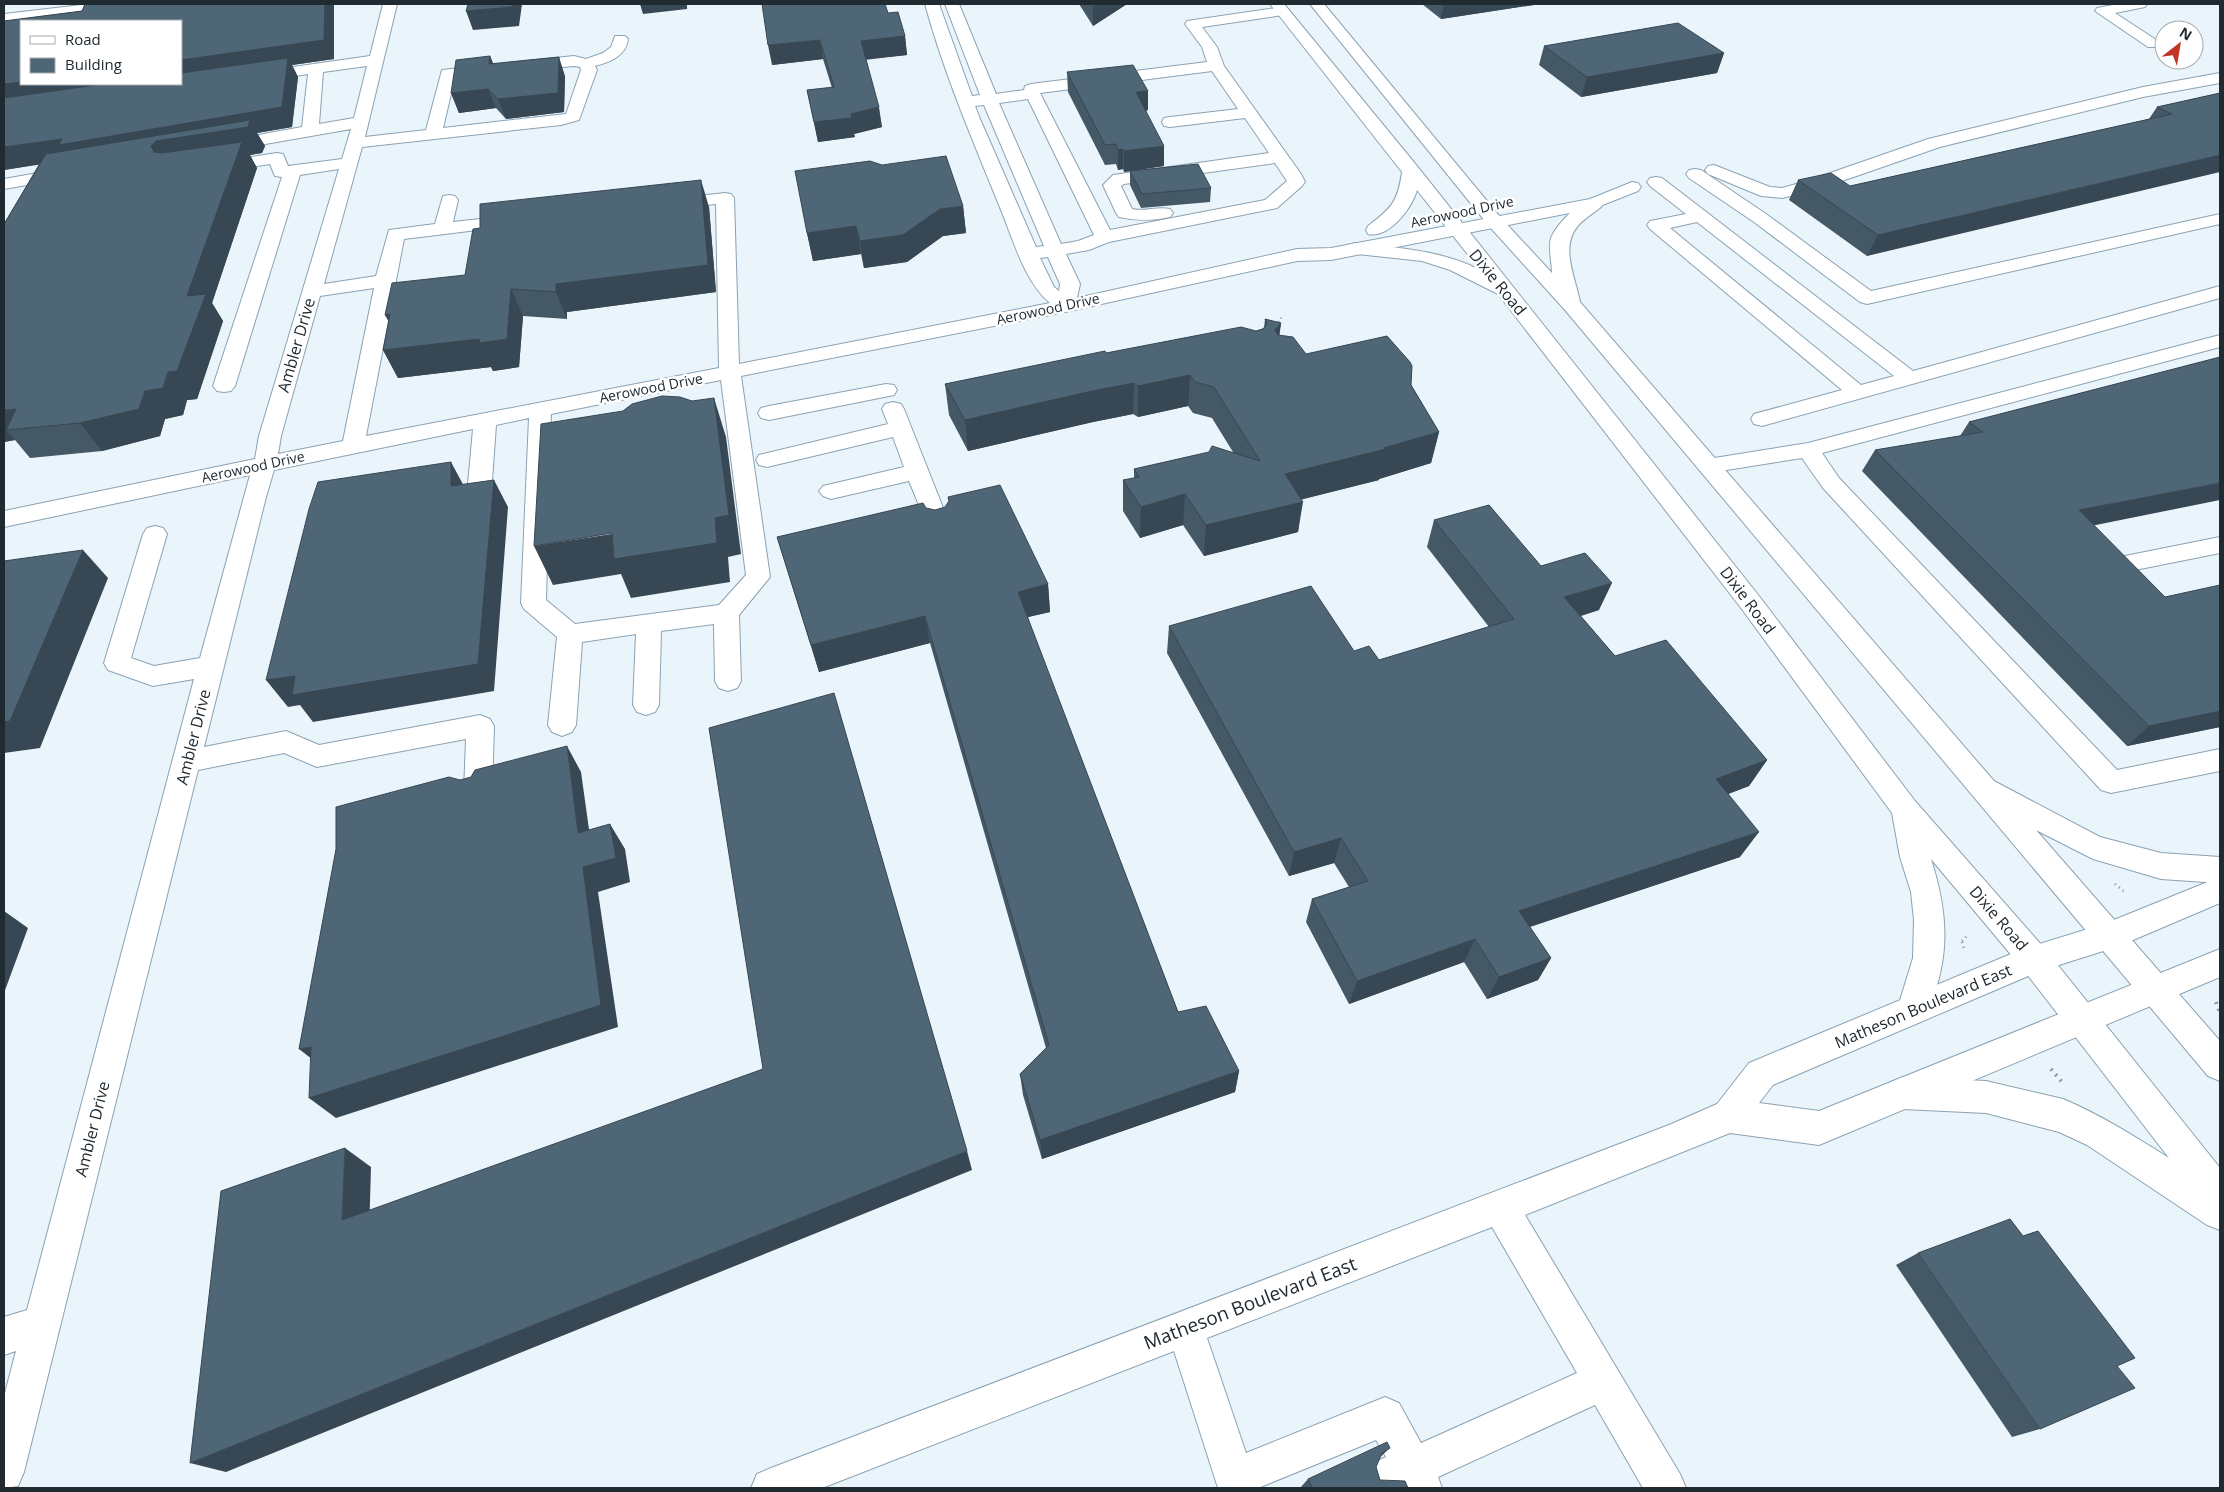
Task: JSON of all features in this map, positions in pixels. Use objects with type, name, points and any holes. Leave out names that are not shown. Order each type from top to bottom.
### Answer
[{"type":"street","points":[[4,18],[126,4]]},
{"type":"street","name":"Ambler Drive","points":[[4,1472],[254,497],[265,464],[270,436],[348,163],[362,122],[375,60],[390,4]]},
{"type":"street","points":[[932,4],[966,102],[1028,254],[1046,290],[1065,306],[1070,284],[990,99],[952,4]]},
{"type":"street","points":[[1317,4],[1980,786],[2220,1065]]},
{"type":"street","points":[[2096,7],[2140,4]]},
{"type":"street","points":[[2096,7],[2153,44]]},
{"type":"street","points":[[1028,254],[1082,246],[1104,237],[1270,204],[1296,182],[1216,66],[1209,47],[1192,24],[1280,8]]},
{"type":"street","name":"Dixie Road","points":[[1280,8],[1508,293],[1750,602],[1905,809],[2034,960],[2220,1196]]},
{"type":"street","points":[[938,22],[959,21]]},
{"type":"street","points":[[433,134],[448,74],[559,61],[574,61],[586,64],[614,52],[619,47],[620,39]]},
{"type":"street","points":[[238,80],[375,60]]},
{"type":"street","points":[[355,143],[561,120],[573,117],[589,75],[586,64]]},
{"type":"street","points":[[1104,237],[1031,89],[1107,73],[1216,66]]},
{"type":"street","points":[[310,131],[316,68]]},
{"type":"street","points":[[1714,170],[1767,192],[1782,193],[1813,185],[1934,143],[2143,92],[2220,78]]},
{"type":"street","points":[[966,102],[1033,94]]},
{"type":"street","points":[[1170,122],[1248,113]]},
{"type":"street","points":[[204,150],[362,122]]},
{"type":"street","points":[[1225,204],[1138,216],[1124,213],[1112,185],[1120,179],[1280,157]]},
{"type":"street","points":[[199,170],[277,158],[280,172],[348,163]]},
{"type":"street","name":"Aerowood Drive","points":[[4,519],[353,446],[1065,306],[1297,255],[1331,254],[1493,211],[1591,195],[1742,165]]},
{"type":"street","points":[[224,386],[293,170]]},
{"type":"street","points":[[1375,230],[1399,212],[1408,197],[1410,170]]},
{"type":"street","points":[[4,184],[80,171]]},
{"type":"street","points":[[1695,174],[1760,218],[1867,298],[2220,220]]},
{"type":"street","points":[[1656,182],[1910,378]]},
{"type":"street","points":[[4,200],[62,191]]},
{"type":"street","points":[[1572,306],[1562,273],[1560,239],[1591,195]]},
{"type":"street","points":[[540,410],[533,603],[570,634],[726,613],[758,577],[730,373],[725,198],[657,205]]},
{"type":"street","points":[[443,228],[449,200]]},
{"type":"street","points":[[1702,216],[1656,225],[1857,392]]},
{"type":"street","points":[[353,446],[396,234],[540,218]]},
{"type":"street","name":"Aerowood Drive","points":[[1297,255],[1320,241],[1375,230],[1450,222]]},
{"type":"street","points":[[1355,249],[1424,256],[1457,266],[1508,293]]},
{"type":"street","points":[[312,291],[385,282]]},
{"type":"street","points":[[1762,419],[2220,292]]},
{"type":"street","points":[[1708,466],[1808,450],[2220,341]]},
{"type":"street","points":[[769,414],[893,409]]},
{"type":"street","points":[[767,460],[893,409]]},
{"type":"street","points":[[893,409],[939,528]]},
{"type":"street","points":[[479,495],[485,421]]},
{"type":"street","points":[[1808,450],[1831,483],[2110,782],[2220,760]]},
{"type":"street","points":[[831,491],[916,472]]},
{"type":"street","points":[[155,534],[117,663],[153,676],[211,666]]},
{"type":"street","points":[[2130,563],[2220,545]]},
{"type":"street","points":[[726,613],[728,680]]},
{"type":"street","points":[[646,706],[650,624]]},
{"type":"street","points":[[562,725],[570,634]]},
{"type":"street","points":[[186,761],[286,742],[317,756],[480,726],[478,793]]},
{"type":"street","points":[[1980,786],[2093,847],[2161,866],[2220,870]]},
{"type":"street","points":[[1905,809],[1915,857],[1926,892],[1929,920],[1929,958],[1913,1010]]},
{"type":"street","name":"Matheson Boulevard East","points":[[771,1488],[1674,1140],[1729,1116],[1760,1074],[2034,960],[2108,936],[2220,890]]},
{"type":"street","points":[[1729,1116],[1819,1128],[2220,963]]},
{"type":"street","points":[[1903,1093],[1986,1097],[2063,1116],[2099,1133],[2220,1212]]},
{"type":"street","points":[[1500,1207],[1666,1488]]},
{"type":"street","points":[[4,1336],[42,1324]]},
{"type":"street","points":[[1185,1328],[1236,1483],[1385,1417],[1407,1477],[1602,1382]]},
{"type":"path","points":[[1271,333],[1282,317]]},
{"type":"path","points":[[2109,879],[2126,893]]},
{"type":"path","points":[[1962,942],[1967,936]]},
{"type":"path","points":[[2216,1002],[2220,1014]]},
{"type":"building","points":[[85,4],[325,4],[324,40],[182,60],[182,20],[20,20],[20,82],[4,84],[4,21],[82,11]]},
{"type":"building","points":[[468,4],[513,4],[512,7],[466,11]]},
{"type":"building","points":[[762,4],[885,4],[888,13],[898,12],[905,36],[861,41],[879,107],[851,114],[852,118],[814,122],[807,90],[834,87],[820,40],[768,45]]},
{"type":"building","points":[[1678,23],[1724,53],[1587,77],[1544,46]]},
{"type":"building","points":[[490,56],[489,64],[559,57],[558,93],[498,99],[488,89],[451,93],[456,60]]},
{"type":"building","points":[[288,58],[282,107],[59,145],[62,139],[4,147],[4,98],[96,85],[182,85],[182,73]]},
{"type":"building","points":[[1133,65],[1148,91],[1136,92],[1164,146],[1124,151],[1123,149],[1118,150],[1116,144],[1105,145],[1067,72]]},
{"type":"building","points":[[2220,93],[2220,155],[1878,235],[1798,180],[1831,173],[1850,186],[2172,114],[2157,107]]},
{"type":"building","points":[[250,120],[248,127],[156,141],[151,146],[154,152],[162,153],[242,142],[187,296],[206,294],[177,371],[168,372],[163,388],[145,391],[139,409],[80,423],[6,430],[16,409],[4,410],[4,224],[46,154]]},
{"type":"building","points":[[946,156],[963,206],[940,209],[903,235],[860,241],[856,226],[807,233],[795,171],[870,161],[882,165]]},
{"type":"building","points":[[1198,164],[1211,188],[1142,194],[1130,171]]},
{"type":"building","points":[[701,180],[708,265],[556,284],[556,292],[511,289],[507,339],[480,343],[479,339],[383,350],[390,314],[385,315],[392,283],[465,275],[473,229],[480,228],[480,204]]},
{"type":"building","points":[[1265,319],[1281,323],[1275,330],[1278,335],[1293,337],[1306,354],[1387,336],[1410,362],[1412,366],[1411,385],[1439,432],[1384,448],[1386,449],[1285,474],[1303,502],[1206,525],[1185,494],[1141,507],[1123,480],[1139,477],[1134,469],[1209,452],[1212,446],[1260,461],[1214,387],[1195,382],[1190,375],[1138,386],[1134,383],[1092,391],[965,420],[945,384],[1105,351],[1106,353],[1241,327],[1256,331],[1263,329],[1267,324]]},
{"type":"building","points":[[2220,357],[2220,483],[2079,510],[2165,597],[2220,585],[2220,711],[2149,726],[1875,450],[1983,432],[1969,422]]},
{"type":"building","points":[[662,396],[680,397],[692,401],[714,398],[729,515],[715,518],[717,543],[614,559],[612,533],[534,546],[541,424],[623,411],[632,404]]},
{"type":"building","points":[[451,462],[451,486],[494,480],[478,664],[292,695],[295,676],[266,680],[309,509],[318,482]]},
{"type":"building","points":[[1000,485],[1048,584],[1018,592],[1178,1012],[1206,1006],[1239,1071],[1040,1140],[1020,1074],[1049,1045],[925,616],[811,645],[777,537],[923,503],[926,508],[935,510],[945,507],[949,501],[948,497]]},
{"type":"building","points":[[1489,505],[1541,566],[1585,553],[1612,583],[1564,597],[1615,656],[1666,640],[1767,760],[1716,779],[1759,832],[1519,911],[1551,958],[1499,977],[1475,939],[1357,981],[1312,899],[1368,881],[1341,838],[1294,852],[1169,626],[1311,586],[1354,651],[1369,646],[1379,660],[1514,619],[1434,520]]},
{"type":"building","points":[[83,550],[10,721],[4,722],[4,561]]},
{"type":"building","points":[[834,693],[967,1151],[190,1463],[221,1191],[345,1148],[342,1220],[763,1069],[709,728]]},
{"type":"building","points":[[567,746],[578,833],[610,824],[616,858],[583,867],[601,1005],[309,1098],[311,1047],[299,1049],[336,849],[336,807],[449,777],[460,780],[471,777],[475,770]]},
{"type":"building","points":[[2010,1219],[2023,1236],[2038,1231],[2135,1358],[2117,1366],[2135,1388],[2040,1429],[1918,1253]]},
{"type":"building","points":[[1387,1442],[1390,1448],[1382,1453],[1376,1467],[1380,1480],[1405,1481],[1408,1488],[1312,1488],[1308,1479]]}]
